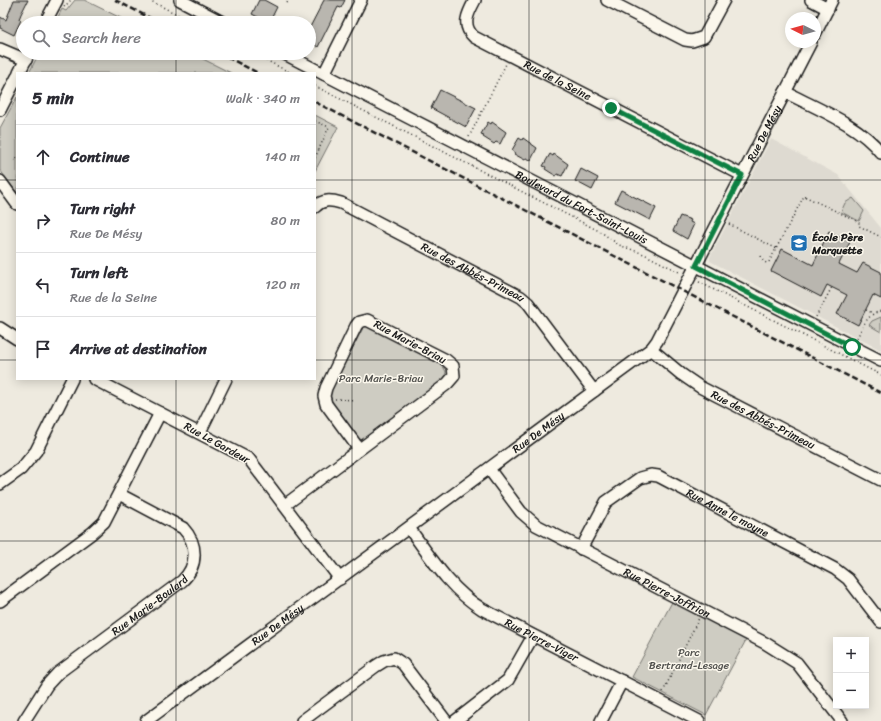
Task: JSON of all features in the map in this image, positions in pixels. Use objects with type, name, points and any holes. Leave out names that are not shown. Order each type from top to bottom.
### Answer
[{"type":"street","points":[[180,0],[211,16]]},
{"type":"street","points":[[324,74],[361,0]]},
{"type":"street","name":"Rue de la Seine","points":[[475,0],[466,20],[466,26],[474,37],[742,175]]},
{"type":"street","points":[[607,0],[685,40],[692,41],[704,37],[724,0]]},
{"type":"street","points":[[811,0],[830,4],[821,22]]},
{"type":"street","points":[[50,16],[59,4]]},
{"type":"street","name":"Rue De Mésy","points":[[146,721],[651,349],[657,341],[808,48]]},
{"type":"street","points":[[0,49],[16,54]]},
{"type":"street","points":[[20,72],[26,60]]},
{"type":"street","name":"Boulevard du Fort-Saint-Louis","points":[[297,60],[881,361]]},
{"type":"street","points":[[0,110],[16,79]]},
{"type":"street","points":[[785,92],[860,132],[872,142],[881,153]]},
{"type":"street","points":[[0,181],[16,203]]},
{"type":"street","name":"Rue des Abbés-Primeau","points":[[317,205],[325,201],[333,200],[341,203],[521,297],[528,303],[594,391]]},
{"type":"street","name":"Rue Marie-Briau","points":[[285,505],[448,384],[454,376],[454,370],[446,360],[367,320],[360,322],[356,326],[326,388],[324,396],[328,409],[359,449]]},
{"type":"street","points":[[0,328],[16,338]]},
{"type":"street","name":"Rue des Abbés-Primeau","points":[[651,349],[681,374],[700,387],[881,480]]},
{"type":"street","points":[[0,484],[21,469],[36,451],[72,380]]},
{"type":"street","name":"Rue Le Gardeur","points":[[98,380],[160,413],[200,432],[249,459],[340,579]]},
{"type":"street","points":[[200,432],[226,380]]},
{"type":"street","points":[[0,601],[99,527],[108,515],[160,413]]},
{"type":"street","name":"Rue Pierre-Joffrion","points":[[489,469],[527,519],[581,549],[784,654],[803,670],[842,721]]},
{"type":"street","name":"Rue Anne le moyne","points":[[581,549],[606,502],[640,478],[651,475],[658,476],[836,569],[848,579],[881,622]]},
{"type":"street","name":"Rue Marie-Boulard","points":[[24,721],[52,678],[182,581],[191,569],[194,559],[194,548],[190,537],[183,528],[119,494]]},
{"type":"street","name":"Rue Pierre-Viger","points":[[409,528],[444,577],[460,594],[482,609],[700,721]]},
{"type":"street","points":[[455,721],[508,680],[533,636]]},
{"type":"street","points":[[302,721],[376,666],[384,661],[394,658],[403,664],[446,721]]},
{"type":"street","points":[[601,721],[622,681]]},
{"type":"path","points":[[59,4],[65,7],[71,0]]},
{"type":"path","points":[[150,0],[181,16]]},
{"type":"path","points":[[266,60],[289,72]]},
{"type":"path","points":[[468,139],[508,61]]},
{"type":"path","name":"Boulevard du Fort-Saint-Louis","points":[[316,87],[601,232],[619,245],[644,254],[684,274]]},
{"type":"path","points":[[316,121],[329,127],[316,156]]},
{"type":"path","points":[[761,256],[763,261],[769,263],[804,196],[859,222],[859,226],[881,237]]},
{"type":"path","points":[[726,223],[777,249]]},
{"type":"path","points":[[772,258],[776,260]]},
{"type":"path","points":[[697,281],[881,375]]},
{"type":"path","points":[[812,326],[832,287]]},
{"type":"path","points":[[866,310],[873,313]]},
{"type":"path","points":[[857,338],[867,319],[873,313],[881,310]]},
{"type":"path","points":[[331,399],[355,400]]},
{"type":"path","points":[[662,694],[701,616]]},
{"type":"shaded area","name":"École Père Marquette","points":[[771,139],[838,175],[881,228],[881,350],[710,261],[710,257]]},
{"type":"green space","points":[[75,0],[84,0],[117,16],[58,16],[62,9],[66,11]]},
{"type":"green space","points":[[36,60],[205,60],[229,72],[30,72]]},
{"type":"green space","points":[[16,99],[16,192],[0,170],[0,128]]},
{"type":"green space","points":[[316,116],[338,127],[316,169]]},
{"type":"green space","points":[[853,198],[864,211],[859,221],[841,212],[845,203]]},
{"type":"green space","points":[[881,317],[881,332],[869,325],[872,321]]},
{"type":"green space","name":"Parc Marie-Briau","points":[[364,326],[367,326],[442,364],[446,372],[444,381],[366,439],[362,440],[352,433],[342,419],[330,397],[330,392]]},
{"type":"green space","name":"Parc Bertrand-Lesage","points":[[672,602],[746,640],[706,715],[632,677]]},
{"type":"building","points":[[14,0],[28,0],[20,16],[16,16],[16,31],[14,35],[0,28],[0,17],[6,20]]},
{"type":"building","points":[[259,0],[264,0],[277,7],[272,16],[256,16],[252,14]]},
{"type":"building","points":[[324,0],[345,0],[341,8],[338,7],[318,47],[316,46],[316,16]]},
{"type":"building","points":[[440,90],[476,108],[466,127],[431,108]]},
{"type":"building","points":[[488,122],[491,124],[492,122],[506,132],[500,144],[496,142],[494,144],[481,134]]},
{"type":"building","points":[[519,138],[522,140],[523,138],[537,148],[531,160],[526,158],[525,160],[514,154],[515,152],[512,150]]},
{"type":"building","points":[[550,154],[553,156],[554,154],[568,164],[562,176],[557,174],[556,176],[543,166]]},
{"type":"building","points":[[581,169],[598,178],[592,190],[575,181]]},
{"type":"building","points":[[621,190],[656,208],[650,220],[615,202]]},
{"type":"building","points":[[680,216],[691,220],[690,222],[694,224],[687,239],[673,231]]},
{"type":"building","points":[[829,231],[850,242],[839,264],[857,273],[863,263],[881,272],[881,299],[873,295],[858,325],[837,314],[847,295],[827,285],[821,297],[771,271],[782,249],[813,265]]},
{"type":"railway","points":[[115,0],[146,16]]},
{"type":"railway","points":[[233,60],[256,72]]},
{"type":"railway","points":[[316,103],[881,393]]},
{"type":"place","name":"École Père Marquette","points":[[799,243]]},
{"type":"route","points":[[611,108],[742,175],[696,266],[852,347]]}]
